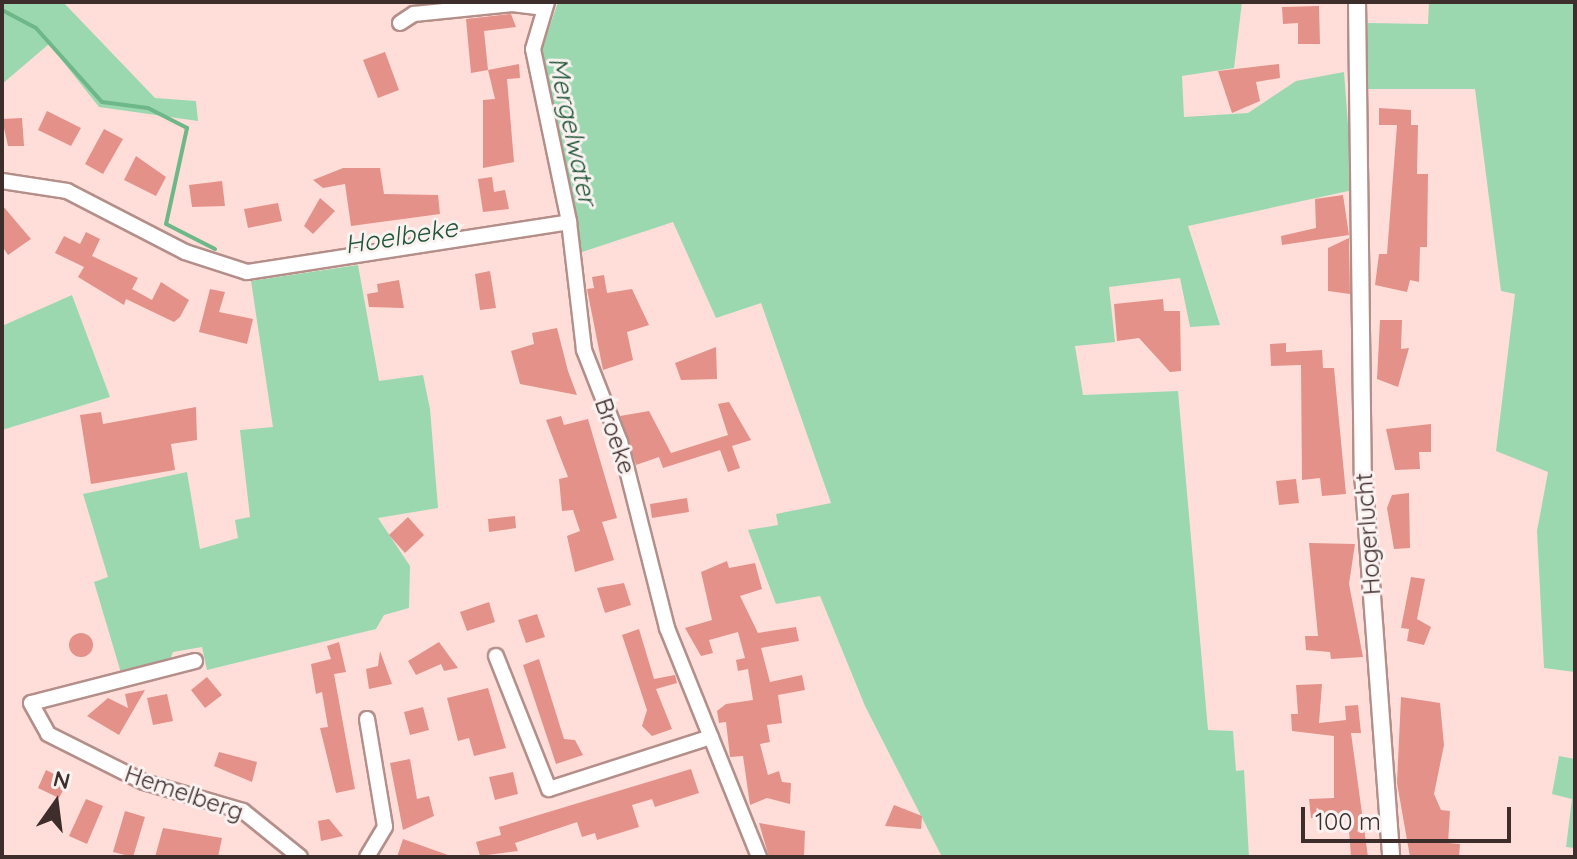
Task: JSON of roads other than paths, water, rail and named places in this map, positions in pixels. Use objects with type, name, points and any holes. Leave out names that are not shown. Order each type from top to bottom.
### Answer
[{"type":"street","name":"Hogerlucht","points":[[1357,2],[1363,210],[1363,473],[1391,857]]},
{"type":"street","points":[[400,23],[414,14],[545,5]]},
{"type":"street","name":"Broeke","points":[[545,5],[533,49],[569,222],[584,350],[620,442],[667,628],[759,857]]},
{"type":"street","points":[[2,181],[67,191],[185,252],[247,272],[569,222]]},
{"type":"street","points":[[496,656],[549,789],[711,737]]},
{"type":"street","name":"Hemelberg","points":[[195,661],[31,703],[48,734],[144,782],[243,811],[300,857]]},
{"type":"street","points":[[367,719],[385,827],[367,857]]},
{"type":"waterway","name":"Hoelbeke","points":[[2,10],[36,28],[102,102],[148,108],[187,128],[166,224],[215,249]]},
{"type":"waterway","name":"Hoelbeke","points":[[261,277],[426,251]]},
{"type":"water label","name":"Mergelwater","points":[[573,131]]}]
